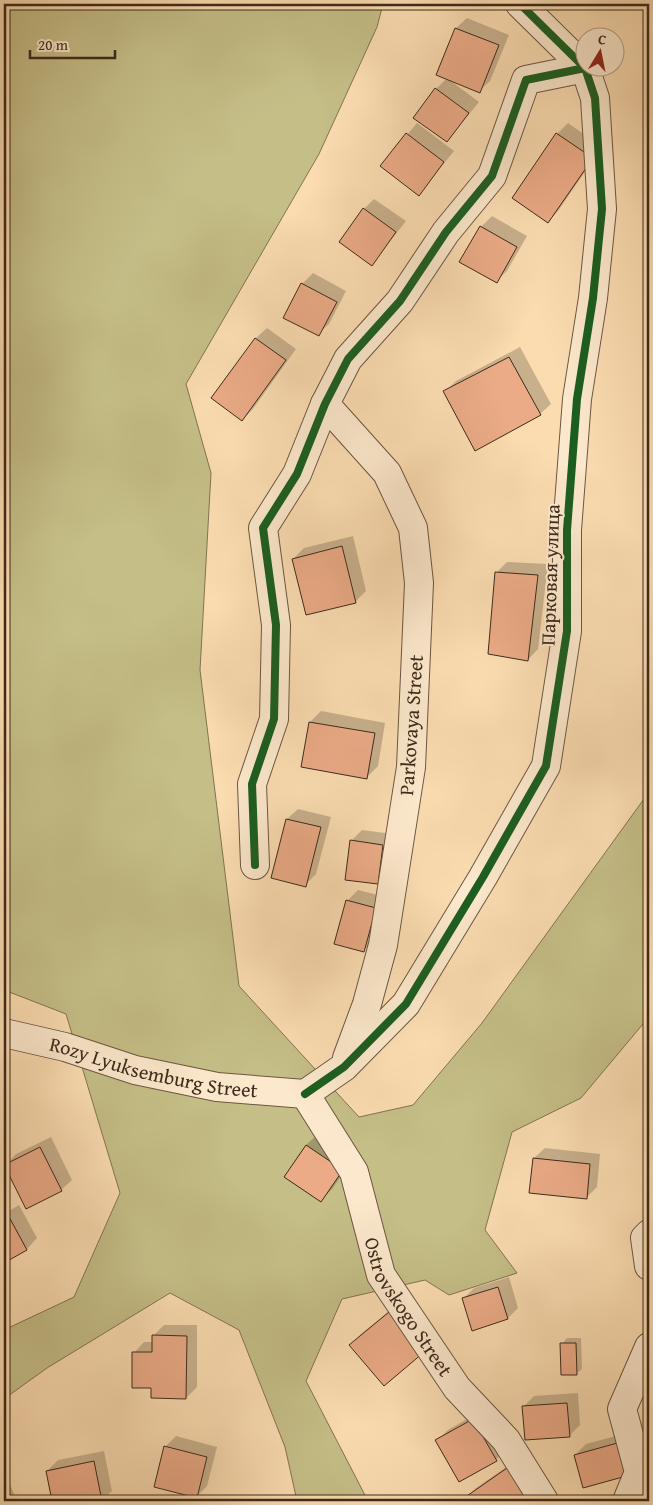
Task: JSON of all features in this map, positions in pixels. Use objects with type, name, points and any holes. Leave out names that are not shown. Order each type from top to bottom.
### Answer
[{"type":"street","name":"Парковая улица","points":[[520,4],[576,59]]},
{"type":"street","points":[[255,865],[252,784],[274,719],[276,625],[262,528],[297,474],[326,404],[348,359],[400,301],[446,232],[492,176],[526,80],[576,70]]},
{"type":"street","name":"Парковая улица","points":[[305,1094],[344,1066],[406,1004],[483,877],[546,766],[568,631],[567,530],[577,399],[593,298],[602,209],[595,98],[588,78]]},
{"type":"street","name":"Parkovaya Street","points":[[326,404],[387,473],[413,528],[419,583],[416,691],[410,776],[383,945],[367,1004],[344,1066]]},
{"type":"street","name":"Rozy Lyuksemburg Street","points":[[4,1033],[65,1047],[135,1070],[218,1087],[305,1094]]},
{"type":"street","name":"Ostrovskogo Street","points":[[305,1094],[354,1172],[381,1275],[457,1388],[506,1440],[544,1501]]},
{"type":"street","points":[[649,1234],[645,1238],[649,1266]]},
{"type":"street","points":[[627,1501],[639,1472],[622,1409],[649,1347]]},
{"type":"shaded area","points":[[4,4],[383,4],[377,27],[319,154],[186,384],[211,473],[200,670],[239,986],[359,1117],[413,1105],[482,1023],[649,792],[649,1024],[643,1024],[581,1098],[512,1132],[485,1230],[517,1273],[449,1295],[425,1280],[342,1299],[306,1381],[368,1501],[297,1501],[285,1447],[239,1330],[170,1293],[47,1368],[4,1399],[4,1330],[74,1297],[120,1193],[66,1014],[4,990]]},
{"type":"building","points":[[455,28],[499,45],[480,93],[436,75]]},
{"type":"building","points":[[435,88],[469,113],[447,142],[413,118]]},
{"type":"building","points":[[406,133],[444,162],[419,196],[380,166]]},
{"type":"building","points":[[556,133],[593,158],[548,223],[512,198]]},
{"type":"building","points":[[363,208],[396,232],[372,266],[339,242]]},
{"type":"building","points":[[480,226],[517,247],[497,283],[459,262]]},
{"type":"building","points":[[301,283],[337,302],[319,336],[283,318]]},
{"type":"building","points":[[255,338],[286,360],[242,421],[211,398]]},
{"type":"building","points":[[509,357],[541,415],[475,451],[443,391]]},
{"type":"building","points":[[342,546],[356,603],[306,615],[292,559]]},
{"type":"building","points":[[495,572],[538,575],[528,661],[488,654]]},
{"type":"building","points":[[309,722],[375,733],[367,779],[301,767]]},
{"type":"building","points":[[286,819],[321,827],[306,887],[271,878]]},
{"type":"building","points":[[350,840],[383,845],[378,884],[345,880]]},
{"type":"building","points":[[346,900],[376,908],[364,952],[334,944]]},
{"type":"building","points":[[306,1145],[343,1170],[321,1202],[284,1177]]},
{"type":"building","points":[[40,1147],[62,1191],[26,1209],[4,1165]]},
{"type":"building","points":[[533,1158],[590,1164],[587,1199],[529,1193]]},
{"type":"building","points":[[8,1215],[27,1250],[4,1263],[4,1217]]},
{"type":"building","points":[[498,1287],[508,1319],[472,1331],[462,1298]]},
{"type":"building","points":[[389,1312],[423,1353],[384,1386],[349,1345]]},
{"type":"building","points":[[152,1335],[187,1336],[186,1399],[151,1398],[151,1388],[132,1388],[132,1352],[152,1352]]},
{"type":"building","points":[[560,1343],[576,1343],[577,1375],[561,1375]]},
{"type":"building","points":[[567,1403],[570,1437],[525,1440],[522,1406]]},
{"type":"building","points":[[473,1419],[497,1461],[459,1482],[435,1440]]},
{"type":"building","points":[[621,1442],[630,1475],[583,1488],[574,1455]]},
{"type":"building","points":[[164,1446],[207,1457],[197,1498],[154,1487]]},
{"type":"building","points":[[94,1461],[102,1501],[52,1501],[46,1471]]},
{"type":"building","points":[[507,1468],[530,1501],[466,1501],[464,1498]]},
{"type":"cycle path","points":[[305,1094],[344,1067],[406,1004],[483,877],[546,766],[567,631],[567,530],[577,399],[593,298],[602,209],[595,98],[585,68],[520,4]]},
{"type":"cycle path","points":[[255,865],[252,784],[274,719],[276,625],[263,528],[297,474],[325,404],[348,359],[400,301],[446,232],[492,176],[526,80],[576,70]]}]
